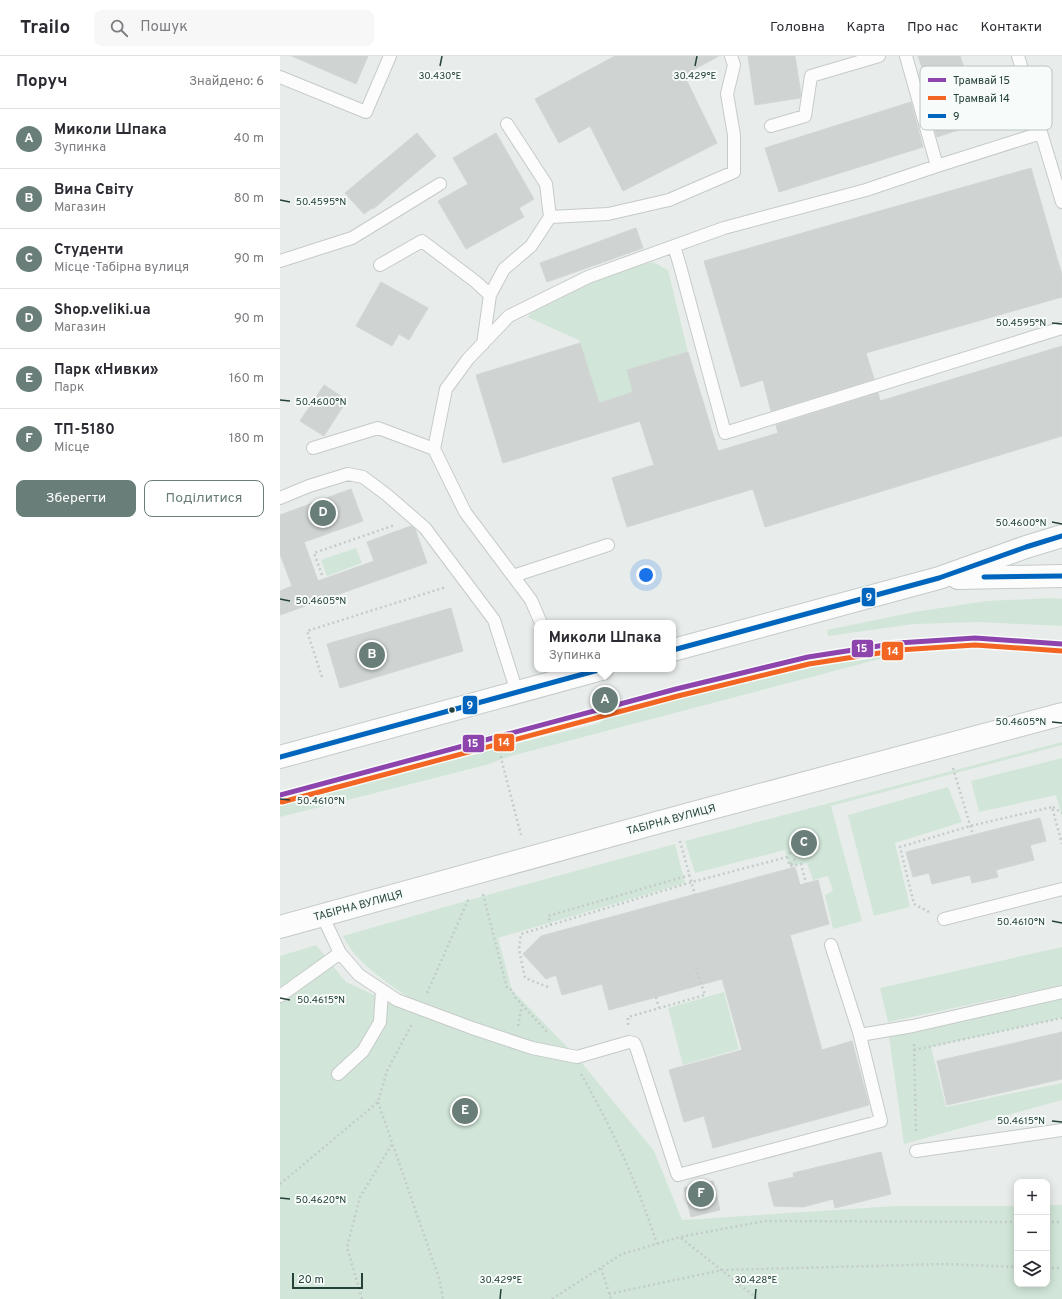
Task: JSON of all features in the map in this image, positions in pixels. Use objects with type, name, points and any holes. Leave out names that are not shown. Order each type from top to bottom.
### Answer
[{"type":"main road","points":[[676,649],[939,578],[1026,547],[1062,536]]},
{"type":"main road","points":[[939,578],[1062,576]]},
{"type":"main road","points":[[280,757],[517,692],[558,675],[580,672]]},
{"type":"main road","name":"ТАБІРНА ВУЛИЦЯ","points":[[280,927],[1062,714]]},
{"type":"lane","points":[[280,77],[366,112],[390,56]]},
{"type":"lane","points":[[550,217],[608,214],[669,200],[734,172],[734,135],[727,94],[734,65],[731,56]]},
{"type":"lane","points":[[771,126],[805,116],[810,76],[879,56]]},
{"type":"lane","points":[[906,56],[920,106]]},
{"type":"lane","points":[[1018,56],[1021,66]]},
{"type":"lane","points":[[483,344],[490,295],[504,269],[531,246],[550,217],[546,184],[506,124]]},
{"type":"lane","points":[[927,130],[937,166]]},
{"type":"lane","points":[[1040,130],[1062,202]]},
{"type":"lane","points":[[540,620],[531,600],[466,512],[434,449],[446,389],[468,359],[510,316],[588,277],[724,228],[866,190],[1041,133]]},
{"type":"lane","points":[[280,260],[352,238],[440,184]]},
{"type":"lane","points":[[380,265],[422,241],[476,282],[490,295]]},
{"type":"lane","points":[[674,246],[725,433],[1062,328]]},
{"type":"lane","points":[[313,448],[378,428],[434,449]]},
{"type":"lane","points":[[280,498],[309,486],[348,474],[362,477],[387,495],[425,528],[494,620],[517,692]]},
{"type":"lane","points":[[513,576],[608,545]]},
{"type":"lane","points":[[944,919],[1062,889]]},
{"type":"lane","points":[[322,915],[340,953],[359,975],[397,1000],[532,1048],[577,1057],[629,1042],[634,1043],[678,1175],[881,1121],[860,1035],[832,945]]},
{"type":"lane","points":[[280,996],[340,953]]},
{"type":"lane","points":[[338,1074],[362,1051],[380,1022],[382,990]]},
{"type":"lane","points":[[860,1035],[913,1026],[1062,992]]},
{"type":"lane","points":[[916,1151],[1062,1130]]},
{"type":"path","points":[[322,575],[314,553],[414,519]]},
{"type":"path","points":[[322,676],[307,631],[466,581]]},
{"type":"path","points":[[521,835],[501,758],[502,742],[596,719],[600,710],[595,692]]},
{"type":"path","points":[[953,768],[973,835]]},
{"type":"path","points":[[1052,807],[1062,844]]},
{"type":"path","points":[[944,919],[914,904],[900,847],[970,826],[1052,807],[1062,813]]},
{"type":"path","points":[[680,841],[695,894]]},
{"type":"path","points":[[548,987],[525,978],[519,949],[522,934],[692,882],[787,857],[798,843],[802,849]]},
{"type":"path","points":[[794,847],[802,849]]},
{"type":"path","points":[[790,866],[802,849]]},
{"type":"path","points":[[787,857],[790,866]]},
{"type":"path","points":[[790,866],[801,864],[806,883]]},
{"type":"path","points":[[551,925],[548,916],[690,874]]},
{"type":"path","points":[[483,893],[507,988],[512,990],[515,997],[570,1055],[595,1099],[624,1158],[647,1211],[657,1244]]},
{"type":"path","points":[[280,1184],[378,1102],[387,1071],[419,1009],[470,897]]},
{"type":"path","points":[[629,1042],[628,1017],[705,995],[695,965]]},
{"type":"path","points":[[656,997],[659,1008]]},
{"type":"path","points":[[914,1050],[1062,1018]]},
{"type":"path","points":[[913,1026],[916,1151]]},
{"type":"path","points":[[378,1102],[439,1278],[443,1299]]},
{"type":"path","points":[[362,1299],[347,1247],[360,1197],[392,1144]]},
{"type":"path","points":[[552,1299],[622,1254],[680,1237],[765,1221],[1014,1222]]},
{"type":"path","points":[[1050,1222],[1062,1222]]},
{"type":"path","points":[[680,1237],[758,1299]]},
{"type":"path","points":[[610,1294],[722,1270],[945,1264],[1014,1267]]},
{"type":"path","points":[[600,1268],[611,1299]]},
{"type":"path","points":[[1050,1268],[1062,1268]]},
{"type":"green space","points":[[653,262],[668,270],[688,352],[627,370],[633,392],[599,403],[579,340],[527,317],[536,310],[618,270]]},
{"type":"green space","points":[[356,548],[362,563],[327,576],[321,560]]},
{"type":"green space","points":[[1052,598],[1062,599],[1062,626],[979,622],[914,624],[828,636],[827,630],[914,612],[987,601]]},
{"type":"green space","points":[[900,648],[906,652],[511,756],[486,765],[280,817],[280,802],[600,723],[606,715],[734,682]]},
{"type":"green space","points":[[1062,742],[1062,745],[831,806],[862,921],[833,929],[825,895],[833,891],[828,876],[813,880],[807,863],[790,866],[785,850],[695,873],[685,841]]},
{"type":"green space","points":[[1062,758],[1062,817],[1056,795],[979,812],[971,781]]},
{"type":"green space","points":[[948,787],[962,822],[895,843],[910,907],[874,916],[848,815]]},
{"type":"green space","points":[[675,844],[685,883],[498,938],[512,990],[577,1057],[654,1151],[682,1220],[896,1206],[1014,1206],[1014,1287],[1050,1287],[1050,1205],[1062,1205],[1062,1299],[280,1299],[280,956],[316,945],[346,982],[409,1011],[411,999],[382,979],[364,964],[343,936]]},
{"type":"green space","points":[[1062,947],[1062,985],[888,1022],[880,988]]},
{"type":"green space","points":[[724,992],[739,1049],[683,1065],[668,1008]]},
{"type":"green space","points":[[1062,998],[1062,1018],[931,1047],[946,1107],[1062,1083],[1062,1100],[904,1144],[889,1036]]},
{"type":"building","points":[[292,56],[368,56],[356,84]]},
{"type":"building","points":[[615,56],[719,56],[684,75],[717,143],[623,191],[590,126],[559,143],[535,99]]},
{"type":"building","points":[[748,56],[795,56],[801,94],[800,98],[755,105]]},
{"type":"building","points":[[918,56],[960,56],[963,66],[921,66]]},
{"type":"building","points":[[911,102],[923,147],[779,192],[765,148]]},
{"type":"building","points":[[935,130],[958,130],[937,137]]},
{"type":"building","points":[[417,133],[436,156],[373,209],[372,208],[364,214],[345,193]]},
{"type":"building","points":[[496,133],[534,199],[519,208],[524,217],[466,249],[438,201],[468,184],[453,158]]},
{"type":"building","points":[[1031,168],[1062,275],[1062,297],[866,353],[874,379],[771,411],[763,380],[741,387],[704,261]]},
{"type":"building","points":[[636,228],[643,248],[547,282],[540,263]]},
{"type":"building","points":[[381,282],[428,308],[409,340],[399,334],[392,346],[356,326]]},
{"type":"building","points":[[580,343],[599,403],[633,392],[627,370],[688,352],[718,451],[778,433],[776,425],[878,393],[880,401],[1062,346],[1062,436],[765,527],[753,489],[627,527],[612,478],[654,465],[640,421],[503,463],[476,375]]},
{"type":"building","points":[[324,385],[347,400],[324,436],[300,421]]},
{"type":"building","points":[[351,489],[363,521],[304,542],[318,581],[374,561],[367,542],[411,526],[415,529],[427,563],[280,615],[280,591],[292,586],[280,554],[280,515]]},
{"type":"building","points":[[451,608],[463,651],[340,688],[327,644]]},
{"type":"building","points":[[1040,818],[1046,841],[1030,845],[1034,860],[996,870],[998,877],[972,883],[970,875],[932,884],[929,873],[913,877],[906,852]]},
{"type":"building","points":[[795,867],[800,885],[818,880],[829,924],[790,935],[822,1050],[852,1041],[869,1105],[713,1148],[704,1116],[684,1122],[669,1070],[742,1050],[722,979],[609,1010],[602,984],[562,995],[556,975],[546,979],[523,954],[541,936]]},
{"type":"building","points":[[1062,1032],[1062,1079],[947,1105],[937,1061]]},
{"type":"building","points":[[881,1152],[891,1194],[835,1208],[833,1199],[803,1207],[774,1206],[768,1183],[794,1177],[793,1173]]},
{"type":"building","points":[[713,1181],[720,1210],[691,1217],[684,1188]]},
{"type":"tram line","name":"15","points":[[280,795],[676,689],[808,657],[898,643],[975,638],[1062,644]]},
{"type":"tram line","name":"14","points":[[282,802],[678,696],[809,664],[899,650],[975,645],[1062,651]]},
{"type":"transit line","name":"9","points":[[676,649],[939,578],[1026,547],[1062,536]]},
{"type":"transit line","name":"9","points":[[984,577],[1062,576]]},
{"type":"transit line","name":"9","points":[[280,757],[591,672]]},
{"type":"place","name":"Shop.veliki.ua","points":[[323,513]]},
{"type":"place","name":"Вина Світу","points":[[372,655]]},
{"type":"place","name":"Миколи Шпака","points":[[605,700]]},
{"type":"place","name":"Студенти","points":[[804,843]]},
{"type":"place","name":"Парк «Нивки»","points":[[465,1111]]},
{"type":"place","name":"ТП-5180","points":[[701,1194]]}]
